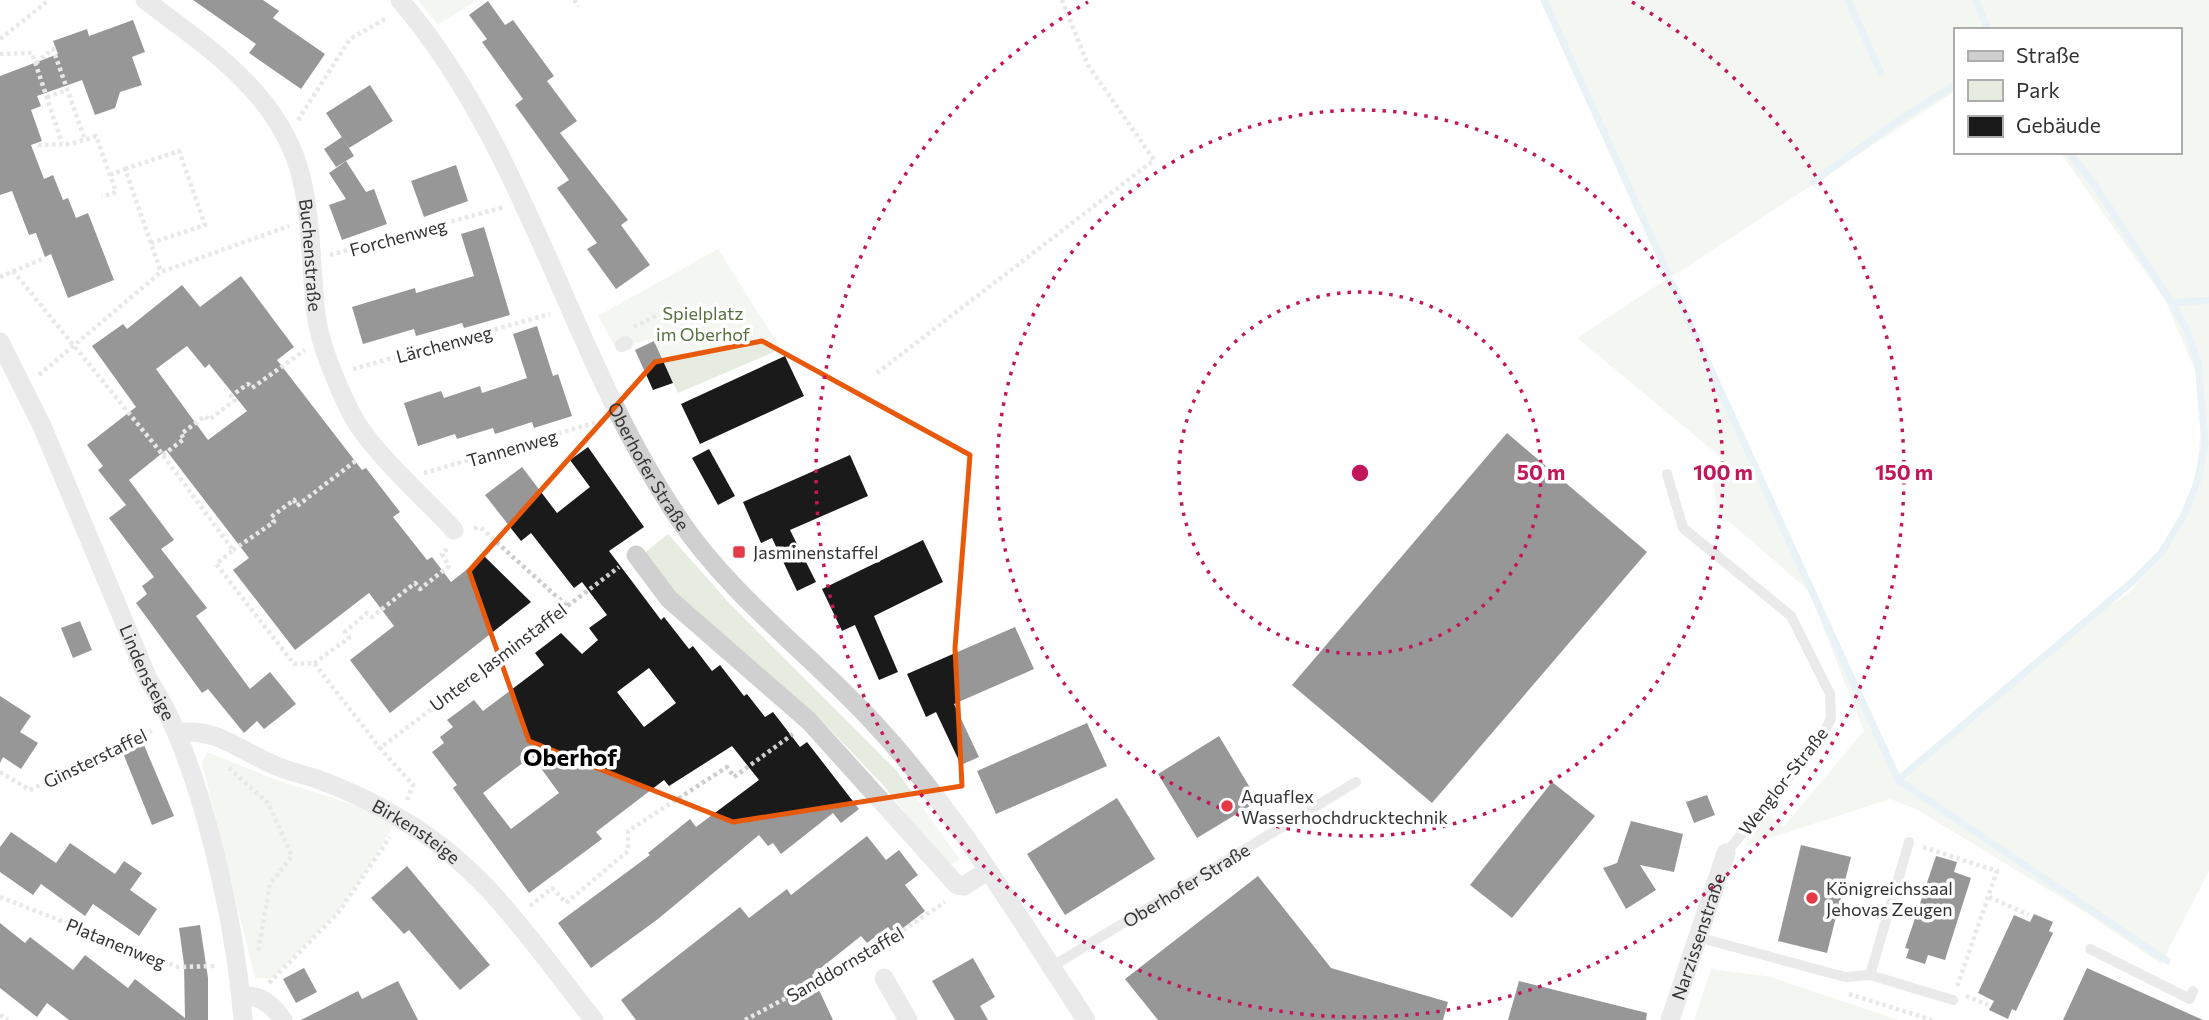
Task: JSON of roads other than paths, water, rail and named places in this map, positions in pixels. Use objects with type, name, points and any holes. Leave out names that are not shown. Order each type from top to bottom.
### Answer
[{"type":"street","name":"Buchenstraße","points":[[145,0],[243,75],[291,149],[304,192],[318,324],[351,413],[374,445],[454,530]]},
{"type":"street","name":"Oberhofer Straße","points":[[403,3],[441,53],[487,131],[618,416],[681,522],[761,611],[873,723],[950,816],[1086,1020]]},
{"type":"street","name":"Lindensteige","points":[[0,342],[43,426],[148,679],[167,707],[178,733],[215,860],[241,996],[243,1020]]},
{"type":"street","points":[[636,555],[669,599],[809,721],[957,885],[964,886],[987,871]]},
{"type":"street","name":"Birkensteige","points":[[178,733],[206,731],[273,765],[320,780],[373,804],[433,839],[466,864],[517,918],[594,1020]]},
{"type":"street","name":"Narzissenstraße","points":[[1670,1020],[1726,853]]},
{"type":"street","points":[[884,978],[908,1020]]},
{"type":"street","points":[[241,996],[250,995],[269,1004],[283,1020]]},
{"type":"lane","name":"Wenglor-Straße","points":[[1667,474],[1683,527],[1791,615],[1830,694],[1831,718],[1823,735],[1726,853]]},
{"type":"lane","name":"Oberhofer Straße","points":[[1052,967],[1356,782]]},
{"type":"lane","points":[[1870,975],[1909,842]]},
{"type":"lane","points":[[1697,937],[1845,977],[1870,975],[1953,1000]]},
{"type":"lane","points":[[2090,949],[2190,999],[2193,991]]},
{"type":"waterway","points":[[1544,0],[1668,274]]},
{"type":"waterway","points":[[1848,0],[1881,73]]},
{"type":"waterway","points":[[1976,0],[1987,28]]},
{"type":"waterway","points":[[1813,182],[1902,118],[1954,86]]},
{"type":"waterway","points":[[1898,780],[2132,582],[2161,553],[2183,517],[2197,483],[2205,444],[2198,364],[2187,330],[2094,184],[2071,154]]},
{"type":"waterway","points":[[1671,282],[1898,780],[2167,961]]},
{"type":"waterway","points":[[2172,303],[2209,300]]},
{"type":"place","name":"Jasminenstaffel","points":[[739,552]]},
{"type":"place","name":"Aquaflex Wasserhochdrucktechnik","points":[[1227,806]]},
{"type":"place","name":"Königreichssaal Jehovas Zeugen","points":[[1812,898]]},
{"type":"district","name":"Oberhof","points":[[570,756]]},
{"type":"park label","name":"Spielplatz im Oberhof","points":[[703,323]]}]
